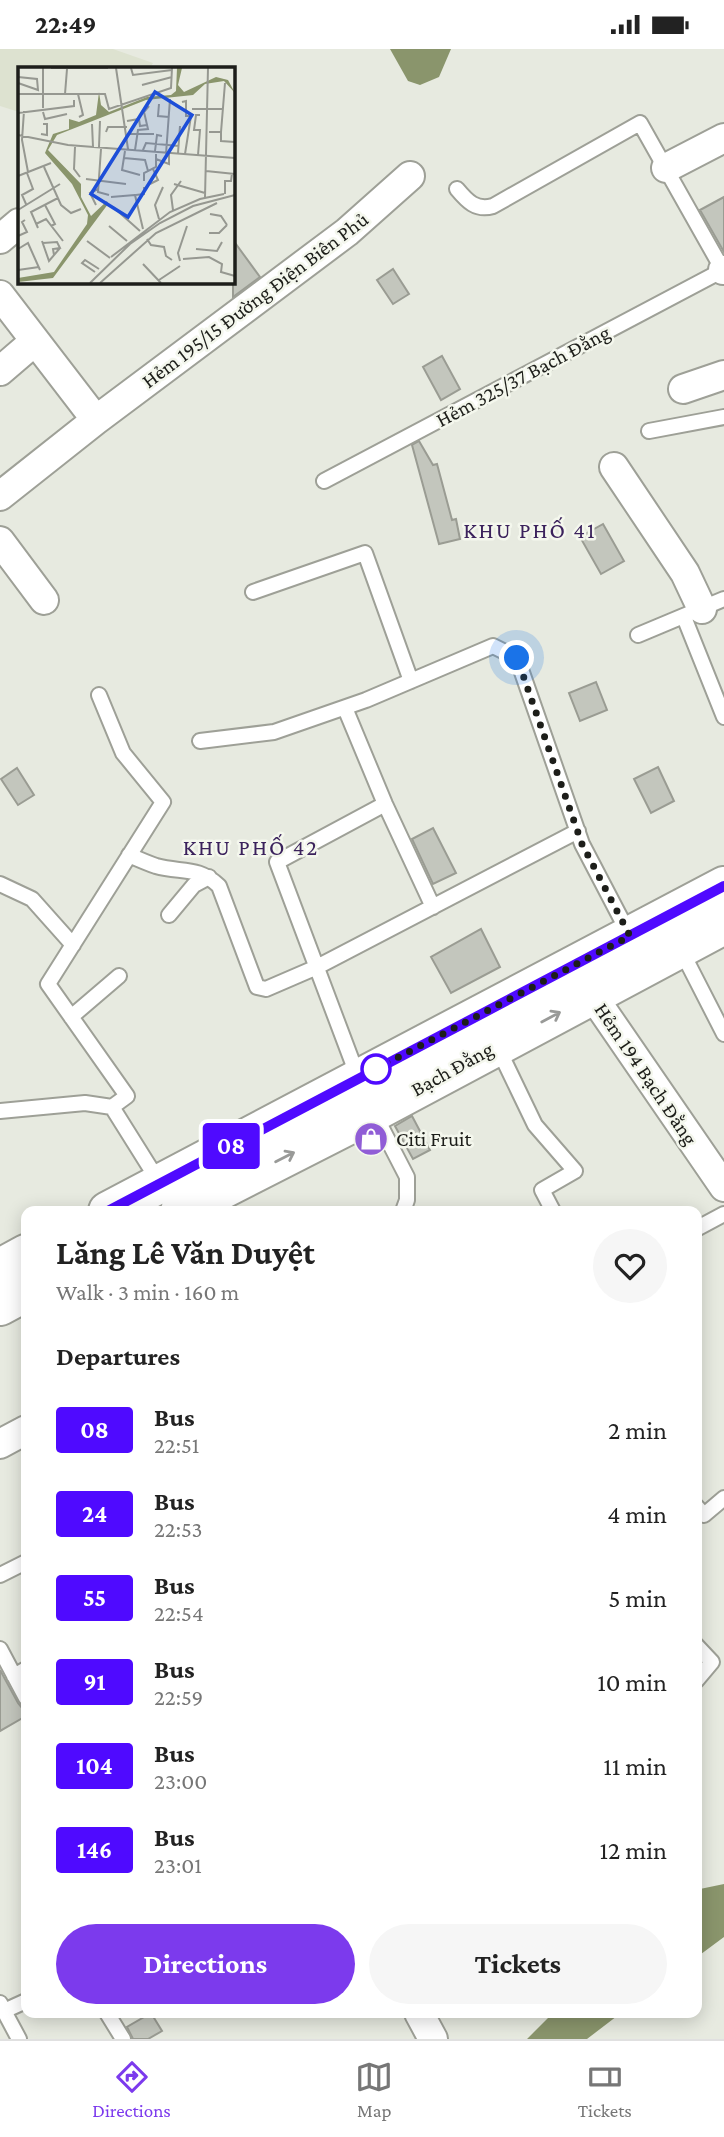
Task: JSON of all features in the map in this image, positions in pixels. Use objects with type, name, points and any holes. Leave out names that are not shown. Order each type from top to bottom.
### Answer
[{"type":"main road","name":"Bạch Đằng","points":[[366,1095],[496,1045],[584,980],[630,936],[724,886]]},
{"type":"main road","name":"Bạch Đằng","points":[[151,1206],[185,1202],[366,1095],[584,980],[680,948],[724,925]]},
{"type":"main road","points":[[0,1268],[21,1258]]},
{"type":"main road","points":[[0,1306],[21,1295]]},
{"type":"street","points":[[666,168],[724,138]]},
{"type":"street","name":"Hẻm 195/15 Đường Điện Biên Phủ","points":[[0,496],[96,420],[347,232],[410,176]]},
{"type":"street","points":[[0,239],[18,224]]},
{"type":"street","points":[[0,295],[96,420]]},
{"type":"street","points":[[0,371],[36,341]]},
{"type":"street","points":[[683,389],[724,375]]},
{"type":"street","points":[[614,467],[685,573],[703,608]]},
{"type":"street","points":[[0,541],[44,600]]},
{"type":"street","name":"Hẻm 194 Bạch Đằng","points":[[584,980],[724,1187]]},
{"type":"street","points":[[0,1444],[21,1433]]},
{"type":"street","points":[[422,2018],[433,2039]]},
{"type":"lane","points":[[457,189],[469,202],[485,208],[640,123],[724,271]]},
{"type":"lane","name":"Hẻm 325/37 Bạch Đằng","points":[[324,481],[724,271]]},
{"type":"lane","points":[[649,431],[724,417]]},
{"type":"lane","points":[[253,592],[365,553],[411,681]]},
{"type":"lane","points":[[638,635],[703,608],[724,717]]},
{"type":"lane","points":[[200,741],[274,732],[345,708],[493,646],[517,658],[578,831],[630,936]]},
{"type":"lane","points":[[99,695],[123,753],[163,802],[48,984],[127,1096],[112,1107]]},
{"type":"lane","points":[[345,708],[385,804],[433,907]]},
{"type":"lane","points":[[385,804],[277,862],[366,1095],[407,1177],[405,1206]]},
{"type":"lane","points":[[129,855],[157,866],[196,871],[219,886],[257,987],[266,989],[317,967],[578,831]]},
{"type":"lane","points":[[169,915],[194,885],[209,877]]},
{"type":"lane","points":[[0,884],[32,899],[73,945]]},
{"type":"lane","points":[[680,948],[724,1034]]},
{"type":"lane","points":[[71,1017],[119,977]]},
{"type":"lane","points":[[496,1045],[535,1125],[575,1171],[542,1190],[550,1206]]},
{"type":"lane","points":[[0,1111],[85,1103],[112,1107],[185,1202]]},
{"type":"lane","points":[[702,1226],[724,1214]]},
{"type":"lane","points":[[702,1513],[704,1515],[724,1498]]},
{"type":"lane","points":[[0,1575],[21,1564]]},
{"type":"lane","points":[[0,1649],[20,1672]]},
{"type":"lane","points":[[702,1652],[712,1662],[702,1674]]},
{"type":"lane","points":[[19,2039],[2,2007],[21,2002]]},
{"type":"lane","points":[[110,2018],[123,2039]]},
{"type":"shaded area","points":[[0,49],[113,49],[153,63],[151,67],[18,67],[18,112],[0,106]]},
{"type":"shaded area","points":[[390,49],[451,49],[439,77],[420,85],[408,81]]},
{"type":"shaded area","points":[[724,1884],[724,1937],[702,1953],[702,1889]]},
{"type":"shaded area","points":[[548,2018],[614,2018],[587,2039],[527,2039]]},
{"type":"building","points":[[724,197],[724,252],[700,210]]},
{"type":"building","points":[[234,241],[260,277],[233,297],[234,283]]},
{"type":"building","points":[[393,269],[409,294],[393,304],[377,280]]},
{"type":"building","points":[[442,356],[460,389],[441,400],[423,367]]},
{"type":"building","points":[[419,441],[433,465],[437,464],[460,539],[439,544],[412,445]]},
{"type":"building","points":[[603,524],[624,561],[601,574],[580,537]]},
{"type":"building","points":[[596,682],[607,710],[580,721],[569,693]]},
{"type":"building","points":[[658,767],[674,801],[651,813],[634,779]]},
{"type":"building","points":[[17,768],[34,795],[18,805],[1,779]]},
{"type":"building","points":[[433,828],[456,873],[433,884],[412,839]]},
{"type":"building","points":[[481,929],[500,967],[451,993],[431,957]]},
{"type":"building","points":[[412,1116],[430,1150],[413,1159],[395,1126]]},
{"type":"building","points":[[0,1670],[21,1707],[21,1719],[0,1731]]},
{"type":"building","points":[[142,2018],[154,2018],[162,2031],[148,2039],[133,2039],[127,2027]]},
{"type":"bus line","name":"08","points":[[117,1206],[724,886]]},
{"type":"place","name":"Citi Fruit","points":[[371,1139]]},
{"type":"district","name":"KHU PHỐ 41","points":[[530,530]]},
{"type":"district","name":"KHU PHỐ 42","points":[[251,847]]},
{"type":"route","points":[[376,1069],[630,936],[582,844],[517,658]]}]
